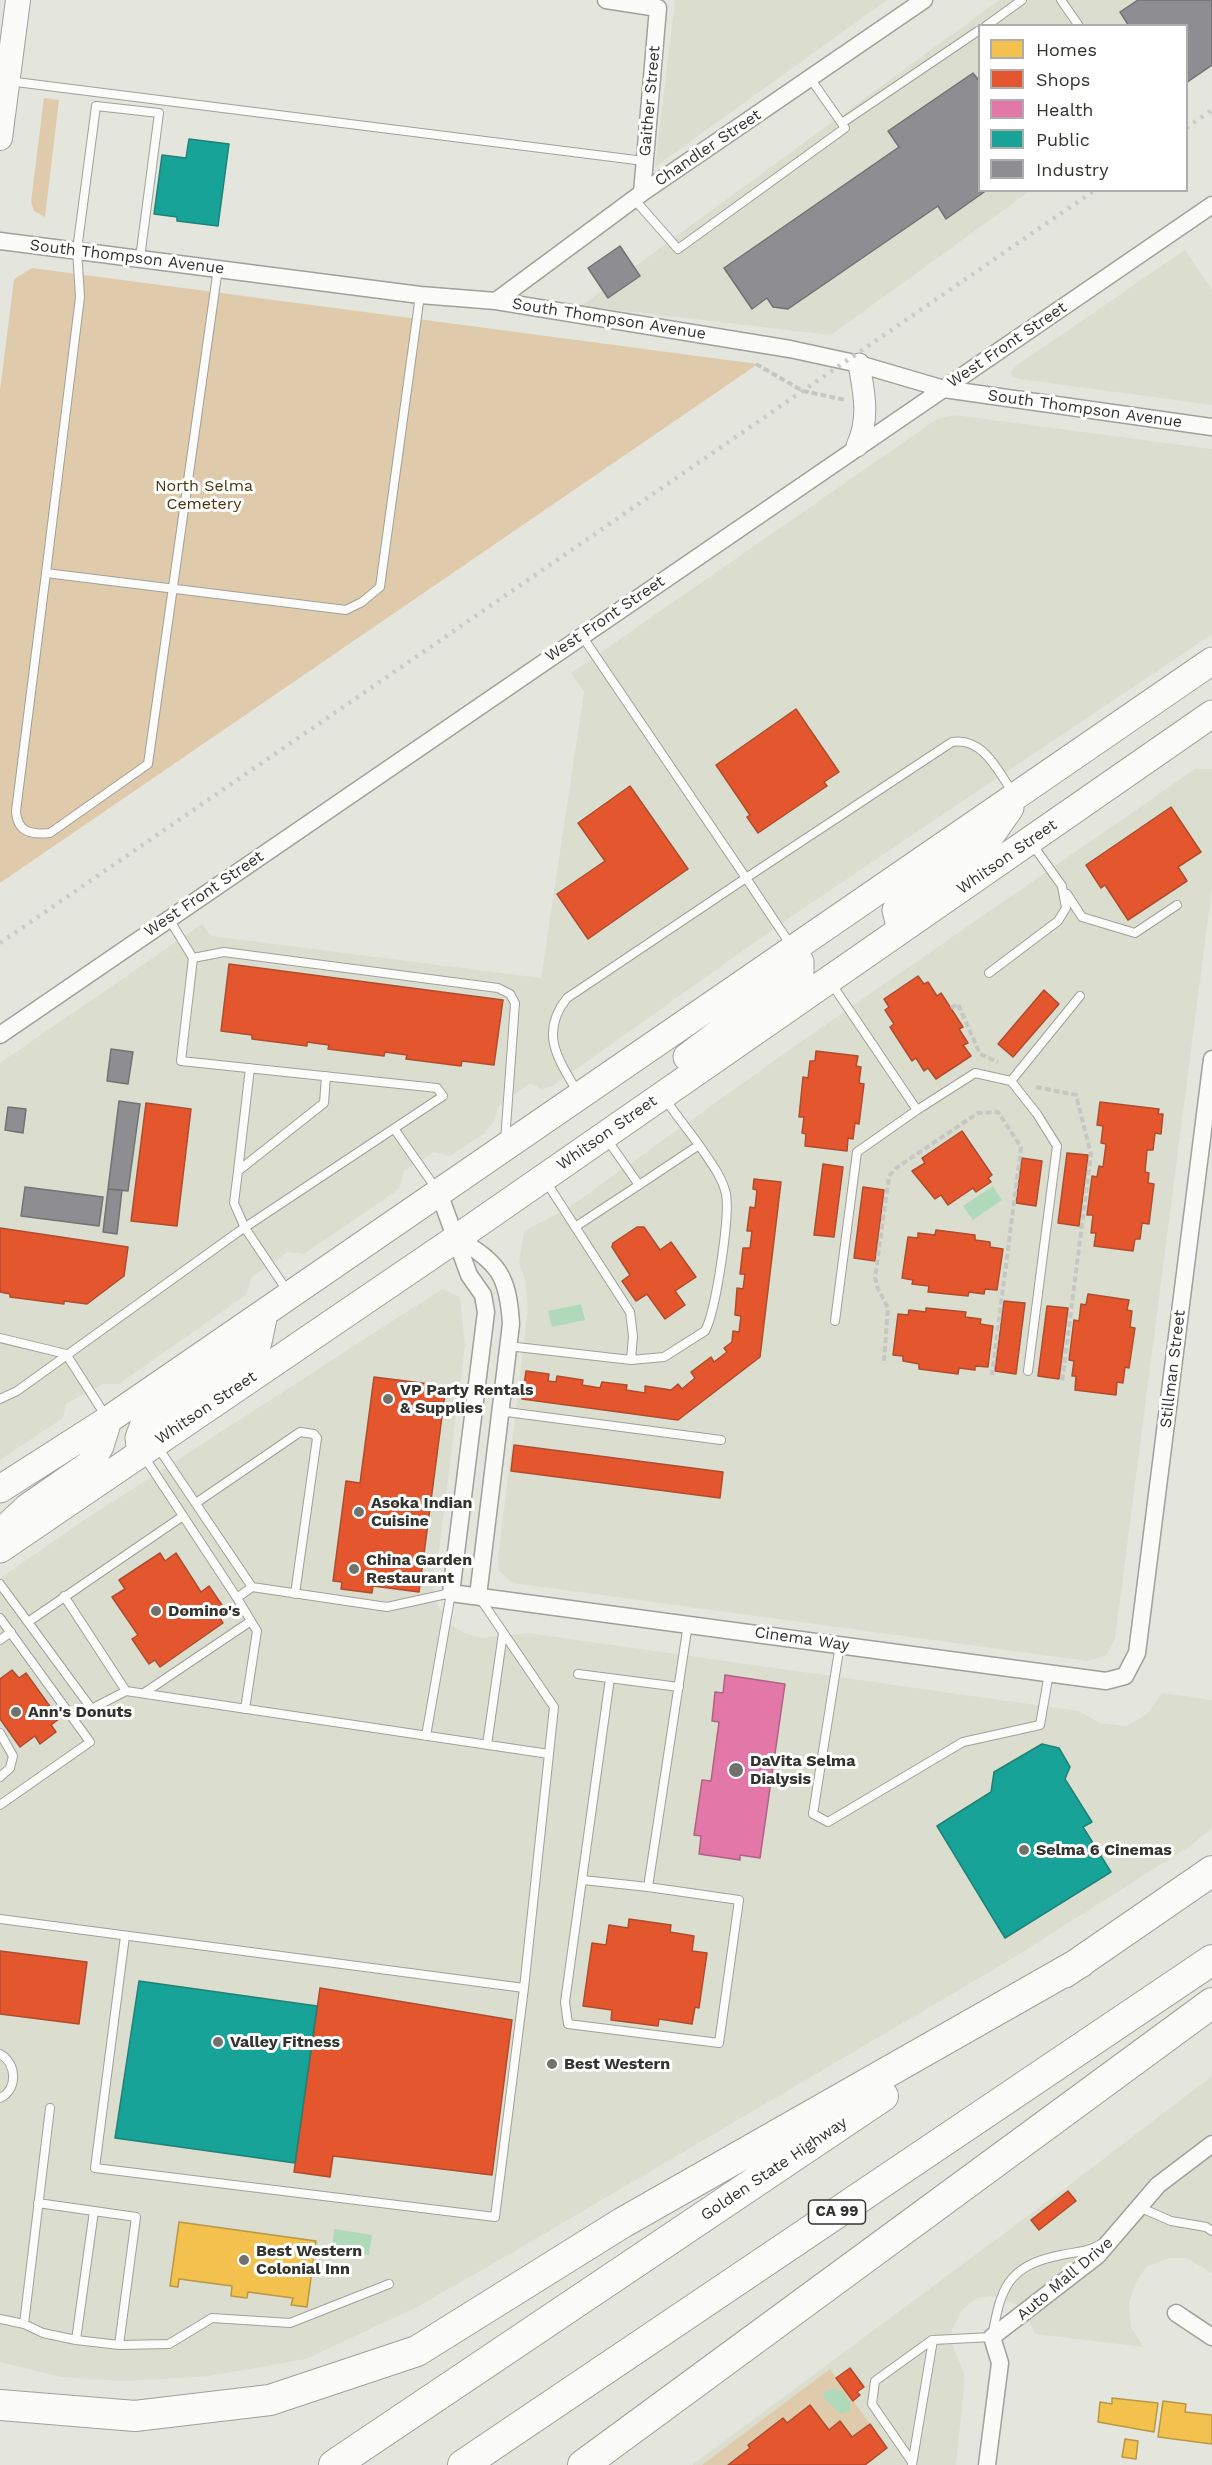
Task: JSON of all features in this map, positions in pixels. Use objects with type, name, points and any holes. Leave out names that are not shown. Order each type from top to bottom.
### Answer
[{"type":"highway","name":"Golden State Highway","points":[[334,2465],[1081,1962],[1212,1870]]},
{"type":"highway","name":"CA 99","points":[[463,2465],[1212,1960]]},
{"type":"highway","points":[[0,2405],[135,2416],[270,2400],[417,2351],[622,2223],[1081,1962]]},
{"type":"highway","points":[[583,2465],[1212,2003]]},
{"type":"main road","points":[[0,138],[18,0]]},
{"type":"main road","points":[[0,1489],[108,1420],[1212,661]]},
{"type":"main road","name":"Whitson Street","points":[[0,1549],[457,1238],[1031,842],[1212,714]]},
{"type":"main road","points":[[901,930],[896,910],[901,903],[984,845],[1001,824],[1016,796]]},
{"type":"main road","points":[[662,1095],[681,1061],[749,1010],[787,986],[800,973],[800,962],[794,949]]},
{"type":"main road","points":[[148,1448],[139,1438],[146,1419],[258,1341],[264,1313]]},
{"type":"main road","points":[[0,1533],[28,1507],[90,1464],[100,1446],[108,1420]]},
{"type":"street","name":"Gaither Street","points":[[606,0],[658,8],[644,161],[638,196]]},
{"type":"street","name":"Chandler Street","points":[[496,301],[638,196],[924,0]]},
{"type":"street","name":"West Front Street","points":[[0,1035],[1212,205]]},
{"type":"street","name":"South Thompson Avenue","points":[[0,241],[420,295],[496,301],[790,349],[858,364],[944,389],[1212,427]]},
{"type":"street","points":[[857,446],[864,429],[866,403],[858,364]]},
{"type":"street","name":"Stillman Street","points":[[1125,1676],[1137,1653],[1205,1169],[1212,1059]]},
{"type":"street","points":[[440,1193],[469,1275],[483,1295],[486,1312],[451,1593]]},
{"type":"street","points":[[457,1238],[489,1257],[500,1274],[510,1307],[508,1346],[478,1596]]},
{"type":"street","name":"Cinema Way","points":[[451,1593],[1106,1681],[1125,1676]]},
{"type":"street","name":"Auto Mall Drive","points":[[992,2337],[1096,2256],[1158,2185],[1212,2144]]},
{"type":"street","points":[[1176,2313],[1212,2337]]},
{"type":"street","points":[[988,2463],[1000,2363],[992,2337]]},
{"type":"lane","points":[[989,24],[1022,0]]},
{"type":"lane","points":[[1061,0],[1078,24]]},
{"type":"lane","points":[[842,123],[978,32]]},
{"type":"lane","points":[[638,196],[678,249],[845,128],[810,78]]},
{"type":"lane","points":[[8,81],[644,161]]},
{"type":"lane","points":[[140,258],[159,113],[96,106],[77,250],[81,297],[16,811],[17,822],[23,830],[36,835],[50,833],[148,765],[218,268]]},
{"type":"lane","points":[[46,573],[346,610],[362,602],[380,587],[420,295]]},
{"type":"lane","points":[[581,635],[794,949]]},
{"type":"lane","points":[[579,1096],[565,1072],[552,1037],[552,1026],[560,1007],[567,998],[952,742],[962,740],[979,747],[1016,796]]},
{"type":"lane","points":[[1031,842],[1082,917],[1135,933],[1177,905]]},
{"type":"lane","points":[[989,973],[1058,921],[1066,908],[1062,886]]},
{"type":"lane","points":[[0,1400],[17,1391],[245,1228],[436,1103],[443,1096],[437,1088],[181,1061],[193,958],[168,918]]},
{"type":"lane","points":[[193,958],[224,952],[498,988],[510,994],[515,1004],[504,1148]]},
{"type":"lane","points":[[829,980],[917,1110]]},
{"type":"lane","points":[[1011,1081],[1080,996]]},
{"type":"lane","points":[[250,1068],[234,1203],[245,1228],[290,1295]]},
{"type":"lane","points":[[835,1321],[857,1152],[975,1073],[1011,1081],[1037,1114],[1057,1146],[1028,1371]]},
{"type":"lane","points":[[238,1170],[324,1103],[326,1076]]},
{"type":"lane","points":[[508,1346],[631,1360],[664,1357],[677,1351],[705,1331],[710,1322],[727,1205],[722,1180],[662,1095]]},
{"type":"lane","points":[[395,1130],[440,1193]]},
{"type":"lane","points":[[604,1135],[639,1185]]},
{"type":"lane","points":[[575,1227],[699,1145]]},
{"type":"lane","points":[[543,1177],[630,1312],[633,1329],[631,1360]]},
{"type":"lane","points":[[0,1338],[66,1354],[108,1420]]},
{"type":"lane","points":[[499,1411],[721,1440]]},
{"type":"lane","points":[[196,1503],[300,1432],[314,1434],[317,1438],[296,1594]]},
{"type":"lane","points":[[148,1448],[196,1503],[252,1587]]},
{"type":"lane","points":[[148,1448],[183,1516],[257,1631],[245,1709]]},
{"type":"lane","points":[[28,1622],[183,1516]]},
{"type":"lane","points":[[0,1584],[91,1708]]},
{"type":"lane","points":[[237,1598],[252,1587],[387,1607],[451,1593],[426,1736]]},
{"type":"lane","points":[[64,1596],[126,1690]]},
{"type":"lane","points":[[125,1936],[96,2168],[495,2217],[524,1988],[554,1707],[478,1596]]},
{"type":"lane","points":[[0,1618],[90,1742],[0,1805]]},
{"type":"lane","points":[[144,1693],[250,1621]]},
{"type":"lane","points":[[648,1887],[688,1624]]},
{"type":"lane","points":[[0,1640],[11,1632]]},
{"type":"lane","points":[[487,1745],[504,1633]]},
{"type":"lane","points":[[840,1644],[813,1814],[828,1822],[963,1742],[1040,1725],[1049,1672]]},
{"type":"lane","points":[[578,1674],[679,1687]]},
{"type":"lane","points":[[583,1880],[739,1900],[719,2043],[568,2024],[566,2002],[610,1678]]},
{"type":"lane","points":[[74,1718],[126,1690],[549,1754]]},
{"type":"lane","points":[[0,1733],[13,1756],[10,1768],[0,1777]]},
{"type":"lane","points":[[0,1919],[524,1988]]},
{"type":"lane","points":[[0,2054],[8,2058],[14,2071],[11,2087],[0,2098]]},
{"type":"lane","points":[[24,2324],[50,2108]]},
{"type":"lane","points":[[38,2202],[136,2217],[119,2345]]},
{"type":"lane","points":[[1138,2206],[1171,2221],[1210,2227]]},
{"type":"lane","points":[[76,2340],[94,2211]]},
{"type":"lane","points":[[912,2464],[872,2403],[875,2381],[933,2340],[992,2337],[1001,2294],[1013,2277],[1047,2259],[1091,2249],[1120,2231]]},
{"type":"lane","points":[[0,2319],[24,2324],[43,2333],[76,2340],[119,2345],[169,2344],[212,2319],[290,2323],[389,2284]]},
{"type":"lane","points":[[912,2464],[933,2340]]},
{"type":"path","points":[[753,362],[803,391],[855,402]]},
{"type":"path","points":[[884,1361],[888,1308],[875,1278],[889,1176],[896,1168],[978,1113],[998,1112],[1021,1148],[992,1375]]},
{"type":"shaded area","points":[[675,0],[887,0],[655,167]]},
{"type":"shaded area","points":[[999,0],[1212,0],[1188,24],[978,24],[978,192],[1029,192],[831,335],[581,306]]},
{"type":"shaded area","points":[[1185,250],[1212,290],[1212,405],[1019,379],[1012,376],[1011,371],[1017,365]]},
{"type":"shaded area","points":[[955,415],[1212,449],[1212,634],[795,914],[551,1087],[541,1089],[530,1083],[498,1107],[494,1121],[485,1133],[450,1156],[434,1152],[404,1171],[399,1189],[304,1254],[288,1252],[252,1277],[246,1295],[119,1384],[103,1384],[66,1404],[63,1418],[0,1460],[0,1063],[202,924],[212,936],[541,978],[584,692],[571,673],[937,419]]},
{"type":"shaded area","points":[[1195,769],[1212,769],[1212,888],[1115,1639],[1106,1656],[1087,1661],[513,1583],[499,1571],[498,1559],[528,1308],[525,1280],[519,1262],[524,1231],[568,1208],[799,1043]]},
{"type":"shaded area","points":[[993,1186],[1002,1200],[973,1220],[963,1206]]},
{"type":"shaded area","points":[[442,1289],[460,1297],[465,1346],[439,1550],[432,1576],[436,1602],[450,1624],[464,1633],[482,1638],[528,1633],[1079,1711],[1100,1723],[1126,1726],[1146,1715],[1162,1693],[1212,1700],[1212,1828],[1190,1846],[1010,1960],[515,2251],[417,2307],[306,2359],[209,2376],[124,2381],[61,2377],[0,2362],[0,1578],[86,1519]]},
{"type":"shaded area","points":[[581,1304],[585,1320],[552,1327],[548,1311]]},
{"type":"shaded area","points":[[1212,2076],[1212,2273],[1186,2258],[1169,2258],[1146,2267],[1135,2284],[1129,2304],[1131,2327],[1144,2347],[1035,2334],[1026,2314],[1016,2304],[993,2296],[977,2298],[962,2310],[952,2330],[952,2344],[964,2373],[956,2465],[692,2465],[1068,2186]]},
{"type":"shaded area","points":[[334,2229],[372,2235],[369,2255],[332,2250]]},
{"type":"shaded area","points":[[830,2389],[842,2391],[850,2402],[850,2411],[841,2414],[824,2398],[824,2392]]},
{"type":"green space","points":[[44,98],[59,100],[45,217],[34,211],[31,202]]},
{"type":"green space","name":"North Selma Cemetery","points":[[32,268],[758,364],[0,883],[0,390],[14,279]]},
{"type":"green space","points":[[830,2369],[870,2424],[852,2437],[840,2421],[829,2430],[810,2405],[787,2423],[783,2419],[748,2445],[750,2448],[728,2465],[702,2465]]},
{"type":"building: Homes","name":"Best Western Colonial Inn","points":[[179,2222],[316,2241],[307,2307],[291,2305],[293,2298],[248,2292],[247,2298],[231,2296],[232,2286],[179,2279],[178,2287],[170,2286]]},
{"type":"building: Homes","points":[[1112,2398],[1158,2403],[1154,2432],[1098,2422],[1100,2402],[1112,2404]]},
{"type":"building: Homes","points":[[1163,2401],[1186,2404],[1185,2412],[1212,2415],[1212,2444],[1158,2437]]},
{"type":"building: Homes","points":[[1125,2439],[1138,2441],[1136,2459],[1122,2457]]},
{"type":"building: Shops","points":[[796,709],[839,772],[824,782],[827,786],[758,833],[747,817],[750,815],[716,765]]},
{"type":"building: Shops","points":[[630,786],[688,869],[588,939],[557,894],[605,861],[578,823]]},
{"type":"building: Shops","points":[[1171,807],[1201,852],[1178,867],[1187,881],[1128,920],[1105,885],[1101,888],[1086,865]]},
{"type":"building: Shops","points":[[229,964],[503,1000],[494,1065],[462,1061],[461,1066],[406,1059],[407,1055],[385,1052],[384,1056],[328,1049],[329,1045],[307,1042],[307,1046],[252,1039],[252,1035],[221,1031]]},
{"type":"building: Shops","points":[[918,976],[924,984],[928,982],[937,996],[941,993],[963,1027],[959,1029],[968,1043],[963,1045],[971,1056],[936,1079],[928,1068],[924,1071],[916,1058],[912,1061],[890,1027],[894,1024],[885,1010],[889,1007],[884,999]]},
{"type":"building: Shops","points":[[1044,990],[1059,1004],[1013,1057],[998,1044]]},
{"type":"building: Shops","points":[[816,1051],[858,1056],[856,1066],[861,1067],[859,1083],[864,1084],[859,1124],[855,1123],[853,1139],[848,1138],[847,1151],[805,1146],[806,1134],[802,1133],[804,1117],[799,1117],[803,1077],[808,1078],[810,1061],[815,1061]]},
{"type":"building: Shops","points":[[1100,1102],[1159,1109],[1158,1114],[1163,1114],[1161,1134],[1155,1133],[1153,1150],[1147,1150],[1145,1172],[1149,1173],[1148,1183],[1154,1184],[1149,1224],[1142,1223],[1140,1239],[1135,1239],[1133,1251],[1094,1246],[1096,1233],[1091,1233],[1093,1215],[1087,1215],[1092,1176],[1097,1177],[1099,1166],[1103,1167],[1106,1144],[1101,1143],[1103,1126],[1097,1125]]},
{"type":"building: Shops","points":[[146,1103],[191,1109],[177,1226],[131,1221]]},
{"type":"building: Shops","points":[[962,1131],[992,1175],[988,1178],[991,1182],[976,1192],[973,1188],[948,1205],[941,1195],[935,1199],[912,1171],[925,1163],[922,1158]]},
{"type":"building: Shops","points":[[1067,1153],[1088,1155],[1079,1226],[1058,1223]]},
{"type":"building: Shops","points":[[1022,1158],[1042,1161],[1036,1206],[1016,1203]]},
{"type":"building: Shops","points":[[823,1164],[843,1167],[834,1237],[814,1235]]},
{"type":"building: Shops","points":[[754,1179],[781,1182],[760,1357],[678,1420],[522,1399],[526,1371],[549,1374],[548,1381],[556,1382],[557,1376],[583,1380],[582,1385],[600,1388],[602,1382],[627,1385],[626,1390],[645,1393],[645,1386],[671,1390],[678,1384],[682,1389],[695,1378],[691,1372],[711,1357],[714,1362],[727,1352],[724,1348],[732,1342],[733,1331],[739,1332],[741,1316],[735,1315],[737,1288],[743,1289],[745,1274],[740,1274],[743,1248],[750,1248],[752,1231],[747,1231],[750,1207],[755,1208],[757,1190],[753,1189]]},
{"type":"building: Shops","points":[[863,1187],[884,1190],[875,1261],[854,1258]]},
{"type":"building: Shops","points":[[637,1227],[644,1227],[660,1250],[671,1242],[696,1277],[675,1291],[685,1305],[665,1319],[647,1294],[636,1301],[622,1281],[630,1275],[612,1247],[613,1243]]},
{"type":"building: Shops","points":[[0,1228],[128,1247],[124,1276],[87,1304],[64,1301],[64,1304],[10,1297],[10,1294],[0,1292]]},
{"type":"building: Shops","points":[[936,1230],[975,1235],[975,1240],[990,1242],[990,1247],[1003,1249],[997,1290],[985,1289],[984,1294],[969,1292],[968,1296],[928,1292],[929,1286],[912,1284],[913,1280],[902,1278],[908,1237],[918,1238],[918,1233],[935,1235]]},
{"type":"building: Shops","points":[[1088,1294],[1129,1300],[1127,1310],[1132,1311],[1130,1327],[1135,1328],[1129,1368],[1125,1367],[1123,1383],[1117,1382],[1116,1395],[1075,1390],[1076,1376],[1072,1376],[1074,1361],[1069,1360],[1074,1320],[1079,1321],[1081,1304],[1086,1305]]},
{"type":"building: Shops","points":[[1004,1301],[1025,1303],[1016,1374],[995,1371]]},
{"type":"building: Shops","points":[[1047,1306],[1068,1308],[1059,1379],[1038,1376]]},
{"type":"building: Shops","points":[[926,1308],[966,1312],[965,1317],[981,1319],[980,1324],[993,1326],[988,1367],[975,1366],[975,1370],[959,1368],[958,1374],[919,1369],[919,1364],[903,1361],[903,1356],[893,1355],[898,1314],[908,1315],[909,1310],[926,1312]]},
{"type":"building: Shops","points":[[374,1377],[446,1386],[419,1592],[373,1586],[372,1593],[341,1589],[342,1582],[333,1581],[346,1481],[360,1483]]},
{"type":"building: Shops","points":[[514,1445],[723,1472],[720,1498],[511,1471]]},
{"type":"building: Shops","points":[[160,1553],[165,1561],[176,1553],[201,1592],[209,1586],[226,1611],[219,1616],[223,1623],[160,1667],[155,1660],[149,1664],[132,1639],[138,1635],[112,1597],[125,1589],[119,1580]]},
{"type":"building: Shops","points":[[12,1670],[19,1678],[26,1673],[59,1719],[51,1725],[56,1732],[40,1744],[35,1736],[20,1747],[0,1719],[0,1679]]},
{"type":"building: Shops","points":[[629,1919],[671,1925],[670,1932],[694,1936],[692,1951],[707,1953],[699,2008],[695,2007],[692,2024],[659,2019],[658,2026],[611,2020],[612,2010],[583,2006],[592,1943],[606,1945],[609,1925],[628,1928]]},
{"type":"building: Shops","points":[[0,1951],[87,1962],[79,2024],[0,2014]]},
{"type":"building: Shops","points":[[320,1988],[512,2020],[492,2175],[333,2156],[330,2177],[294,2172]]},
{"type":"building: Shops","points":[[1068,2191],[1076,2201],[1039,2230],[1031,2220]]},
{"type":"building: Shops","points":[[850,2368],[864,2387],[857,2392],[860,2395],[853,2401],[836,2378]]},
{"type":"building: Shops","points":[[810,2405],[829,2430],[840,2421],[852,2437],[870,2424],[887,2448],[865,2465],[728,2465],[750,2448],[748,2445],[783,2418],[787,2423]]},
{"type":"building: Health","points":[[725,1675],[785,1684],[760,1858],[740,1855],[740,1860],[699,1854],[701,1836],[694,1835],[702,1780],[711,1781],[719,1722],[712,1721],[715,1692],[723,1693]]},
{"type":"building: Public","points":[[189,139],[229,144],[218,226],[177,221],[177,217],[154,214],[162,155],[186,158]]},
{"type":"building: Public","name":"Selma 6 Cinemas","points":[[1042,1744],[1059,1748],[1070,1767],[1065,1779],[1092,1822],[1083,1827],[1111,1872],[1005,1938],[937,1826],[991,1792],[994,1772]]},
{"type":"building: Public","points":[[139,1981],[317,2006],[295,2163],[115,2138]]},
{"type":"building: Industry","points":[[1138,0],[1212,0],[1212,65],[1188,82],[1188,24],[1128,24],[1120,12]]},
{"type":"building: Industry","points":[[973,73],[978,79],[978,192],[984,192],[946,219],[938,206],[788,309],[773,307],[767,298],[752,309],[724,268],[899,147],[888,131]]},
{"type":"building: Industry","points":[[620,246],[640,276],[608,298],[588,268]]},
{"type":"building: Industry","points":[[111,1049],[133,1052],[128,1084],[107,1081]]},
{"type":"building: Industry","points":[[119,1101],[140,1104],[128,1191],[108,1189]]},
{"type":"building: Industry","points":[[8,1107],[26,1109],[23,1133],[5,1130]]},
{"type":"building: Industry","points":[[25,1187],[103,1197],[99,1226],[21,1216]]},
{"type":"building: Industry","points":[[108,1189],[122,1190],[117,1234],[103,1232]]},
{"type":"railway","points":[[1188,127],[1212,110]]},
{"type":"railway","points":[[0,943],[1092,192]]},
{"type":"place","name":"VP Party Rentals & Supplies","points":[[388,1399]]},
{"type":"place","name":"Asoka Indian Cuisine","points":[[359,1512]]},
{"type":"place","name":"China Garden Restaurant","points":[[354,1569]]},
{"type":"place","name":"Domino's","points":[[156,1611]]},
{"type":"place","name":"Ann's Donuts","points":[[16,1712]]},
{"type":"place","name":"DaVita Selma Dialysis","points":[[736,1770]]},
{"type":"place","name":"Selma 6 Cinemas","points":[[1024,1850]]},
{"type":"place","name":"Valley Fitness","points":[[218,2042]]},
{"type":"place","name":"Best Western","points":[[552,2064]]},
{"type":"place","name":"Best Western Colonial Inn","points":[[244,2260]]}]
